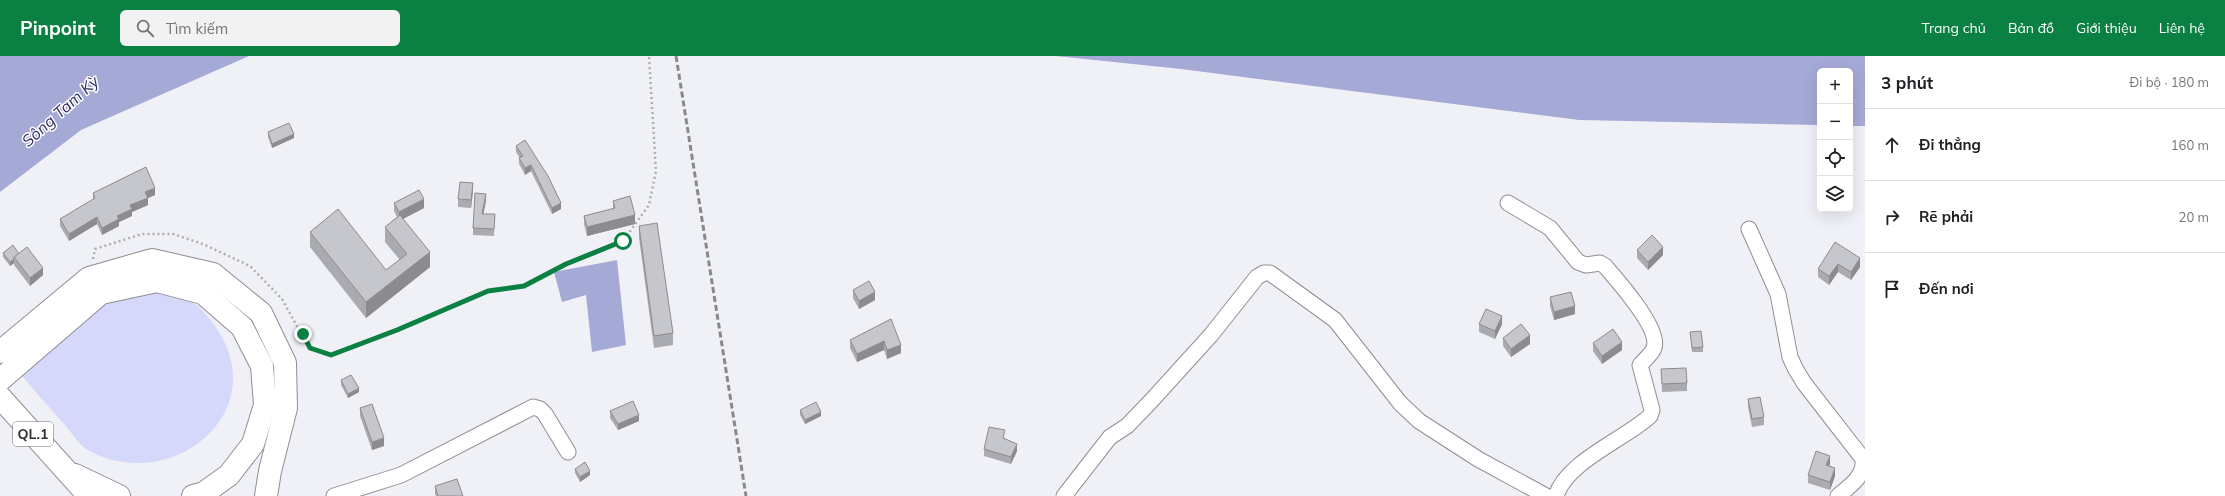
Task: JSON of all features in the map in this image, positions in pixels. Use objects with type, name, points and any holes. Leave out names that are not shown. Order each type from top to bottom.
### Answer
[{"type":"highway","points":[[0,352],[89,278],[152,260],[213,274],[261,313],[285,363],[286,408],[270,471],[266,496]]},
{"type":"highway","points":[[0,380],[100,293],[157,281],[203,293],[242,327],[262,366],[264,405],[253,444],[229,475],[204,493],[193,496]]},
{"type":"highway","name":"QL.1","points":[[0,397],[89,496]]},
{"type":"highway","name":"QL.1","points":[[66,472],[119,496]]},
{"type":"street","points":[[1508,203],[1550,228],[1578,262],[1586,265],[1600,263],[1605,266],[1644,315],[1654,339],[1654,349],[1640,365],[1652,410],[1650,416],[1581,465],[1563,481],[1556,496]]},
{"type":"street","points":[[1749,229],[1778,294],[1790,357],[1795,368],[1804,383],[1863,459],[1864,471],[1860,477],[1838,496]]},
{"type":"street","points":[[1064,496],[1110,437],[1127,426],[1211,336],[1257,277],[1264,273],[1270,273],[1335,320],[1400,403],[1419,421],[1478,459],[1546,496]]},
{"type":"street","points":[[334,496],[401,475],[533,407],[540,409],[545,414],[568,452]]},
{"type":"path","points":[[89,278],[94,249],[142,234],[173,234],[203,244],[250,266],[282,299],[310,348],[331,355],[397,330],[488,291],[524,286],[566,264],[623,241],[649,204],[656,171],[649,56]]},
{"type":"shaded area","points":[[159,288],[193,302],[216,327],[232,363],[232,393],[221,419],[202,440],[177,455],[148,462],[117,461],[83,447],[16,369],[100,297]]},
{"type":"water","name":"Sông Tam Kỳ","points":[[0,56],[249,56],[81,130],[0,192]]},
{"type":"water","points":[[1056,56],[1865,56],[1865,126],[1853,126],[1853,68],[1817,68],[1817,125],[1579,120],[1181,69]]},
{"type":"water","points":[[617,260],[626,345],[592,352],[586,295],[562,302],[554,272]]},
{"type":"building","points":[[289,123],[294,134],[272,144],[268,132]]},
{"type":"building","points":[[525,140],[548,176],[561,203],[552,208],[531,165],[525,168],[519,158],[523,156],[516,146]]},
{"type":"building","points":[[146,167],[155,188],[145,192],[148,198],[130,205],[132,209],[117,216],[119,219],[102,228],[97,217],[69,234],[60,219],[95,198],[93,193]]},
{"type":"building","points":[[460,182],[473,183],[471,200],[458,199]]},
{"type":"building","points":[[419,190],[424,199],[399,212],[394,203]]},
{"type":"building","points":[[475,193],[486,194],[482,214],[495,214],[494,229],[473,228]]},
{"type":"building","points":[[630,196],[635,215],[587,227],[584,216],[615,208],[613,201]]},
{"type":"building","points":[[338,209],[386,270],[407,254],[385,227],[400,215],[430,252],[366,302],[310,232]]},
{"type":"building","points":[[657,223],[673,333],[654,336],[639,226]]},
{"type":"building","points":[[1652,235],[1663,247],[1648,262],[1637,250]]},
{"type":"building","points":[[1835,242],[1860,258],[1851,272],[1838,264],[1829,276],[1818,269]]},
{"type":"building","points":[[13,245],[19,254],[10,262],[3,253]]},
{"type":"building","points":[[27,247],[43,268],[30,278],[14,257]]},
{"type":"building","points":[[869,281],[875,292],[859,301],[853,290]]},
{"type":"building","points":[[1571,292],[1575,306],[1554,312],[1550,297]]},
{"type":"building","points":[[1486,309],[1502,316],[1495,331],[1479,324]]},
{"type":"building","points":[[891,319],[901,345],[887,350],[884,341],[857,354],[850,340]]},
{"type":"building","points":[[1521,324],[1530,335],[1511,349],[1503,338]]},
{"type":"building","points":[[1613,329],[1622,342],[1602,356],[1593,343]]},
{"type":"building","points":[[1701,331],[1703,347],[1692,348],[1690,332]]},
{"type":"building","points":[[1686,368],[1687,383],[1662,384],[1661,369]]},
{"type":"building","points":[[351,375],[359,388],[348,394],[341,380]]},
{"type":"building","points":[[1760,397],[1764,417],[1752,419],[1748,399]]},
{"type":"building","points":[[633,401],[639,415],[618,424],[610,411]]},
{"type":"building","points":[[816,402],[821,412],[805,420],[800,410]]},
{"type":"building","points":[[372,404],[384,438],[372,442],[360,408]]},
{"type":"building","points":[[989,427],[1005,430],[1003,438],[1017,444],[1011,457],[984,449]]},
{"type":"building","points":[[1816,451],[1830,456],[1826,465],[1835,468],[1830,482],[1808,475]]},
{"type":"building","points":[[585,462],[590,471],[580,477],[575,469]]},
{"type":"building","points":[[457,479],[463,496],[438,496],[435,486]]},
{"type":"railway","points":[[676,56],[746,496]]},
{"type":"route","points":[[303,334],[310,348],[331,355],[397,330],[488,291],[524,286],[566,264],[623,241]]}]
